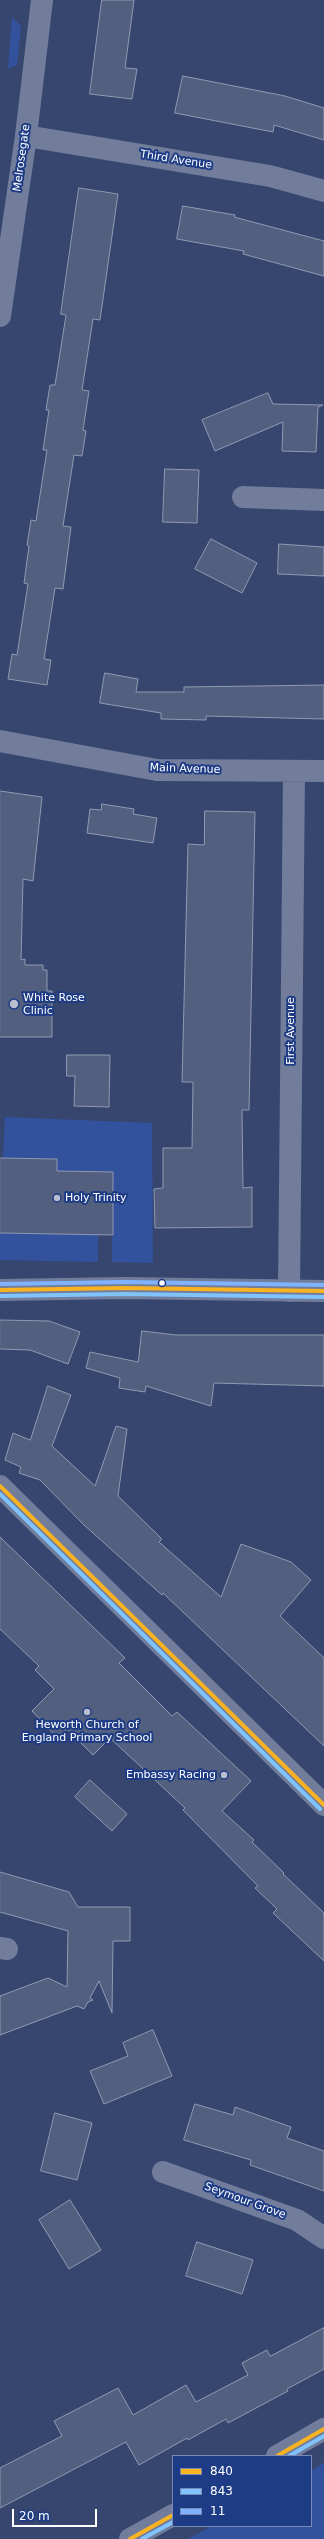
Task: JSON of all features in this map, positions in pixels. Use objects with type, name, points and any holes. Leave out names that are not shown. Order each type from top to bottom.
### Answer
[{"type":"street","name":"Melrosegate","points":[[0,316],[26,136],[42,0]]},
{"type":"street","name":"Third Avenue","points":[[26,136],[270,176],[324,191]]},
{"type":"street","points":[[243,497],[324,500]]},
{"type":"street","name":"Main Avenue","points":[[0,741],[157,770],[324,771]]},
{"type":"street","name":"First Avenue","points":[[289,1291],[294,770]]},
{"type":"street","points":[[0,1290],[125,1288],[324,1291]]},
{"type":"street","points":[[0,1486],[324,1805]]},
{"type":"street","name":"Seymour Grove","points":[[163,2172],[298,2220],[324,2238]]},
{"type":"street","points":[[278,2455],[324,2429]]},
{"type":"street","points":[[130,2539],[172,2516]]},
{"type":"shaded area","points":[[12,17],[21,26],[17,65],[8,69]]},
{"type":"shaded area","points":[[5,1117],[152,1123],[153,1263],[112,1262],[113,1172],[57,1171],[57,1159],[3,1158]]},
{"type":"shaded area","points":[[98,1224],[98,1262],[0,1260],[0,1233],[56,1234]]},
{"type":"shaded area","points":[[324,2463],[324,2539],[188,2539],[210,2527],[312,2527],[312,2470]]},
{"type":"building","points":[[102,0],[134,0],[125,68],[137,69],[132,99],[90,94]]},
{"type":"building","points":[[183,76],[285,96],[324,108],[324,140],[274,125],[273,132],[175,113]]},
{"type":"building","points":[[79,188],[118,194],[100,320],[93,319],[82,390],[89,391],[83,430],[86,431],[82,456],[74,455],[63,526],[71,527],[63,589],[55,588],[44,659],[51,660],[47,685],[8,679],[12,654],[17,655],[28,584],[24,583],[29,546],[27,545],[31,520],[36,521],[47,450],[43,450],[49,410],[46,410],[50,385],[55,385],[66,315],[61,314]]},
{"type":"building","points":[[183,206],[235,215],[234,217],[324,241],[324,276],[243,254],[244,251],[177,239]]},
{"type":"building","points":[[268,393],[273,404],[323,405],[318,407],[316,452],[282,451],[283,422],[215,451],[202,420]]},
{"type":"building","points":[[165,469],[199,470],[197,523],[163,522]]},
{"type":"building","points":[[211,539],[257,563],[242,593],[195,569]]},
{"type":"building","points":[[279,544],[324,547],[324,576],[278,574]]},
{"type":"building","points":[[105,673],[138,679],[136,692],[184,692],[184,687],[324,685],[324,719],[206,716],[206,720],[161,719],[161,713],[100,703]]},
{"type":"building","points":[[0,791],[42,797],[33,881],[23,879],[21,960],[25,959],[25,965],[43,965],[43,970],[47,970],[47,991],[52,991],[52,1037],[0,1037]]},
{"type":"building","points":[[102,804],[134,809],[133,814],[157,818],[153,843],[87,833],[90,809],[101,810]]},
{"type":"building","points":[[205,811],[255,812],[249,1110],[242,1110],[243,1188],[252,1187],[252,1227],[155,1228],[154,1189],[163,1188],[163,1148],[192,1148],[193,1082],[182,1082],[188,844],[204,845]]},
{"type":"building","points":[[67,1055],[110,1055],[109,1107],[74,1106],[75,1076],[67,1076]]},
{"type":"building","name":"Holy Trinity","points":[[0,1158],[57,1159],[57,1171],[113,1172],[113,1235],[0,1233]]},
{"type":"building","points":[[0,1320],[49,1321],[80,1332],[68,1364],[30,1350],[0,1349]]},
{"type":"building","points":[[142,1331],[176,1335],[324,1335],[324,1386],[214,1383],[211,1406],[146,1386],[145,1392],[119,1388],[120,1378],[86,1368],[90,1352],[138,1362]]},
{"type":"building","points":[[48,1386],[71,1395],[52,1446],[95,1486],[116,1426],[127,1429],[118,1496],[162,1539],[159,1542],[221,1597],[241,1544],[291,1562],[311,1580],[280,1616],[324,1658],[324,1746],[163,1593],[162,1595],[83,1524],[40,1480],[19,1473],[21,1467],[5,1460],[13,1433],[30,1440]]},
{"type":"building","points":[[0,1537],[125,1658],[119,1663],[172,1716],[177,1712],[251,1781],[222,1811],[254,1840],[252,1842],[324,1913],[324,1961],[273,1913],[277,1909],[255,1888],[258,1886],[183,1810],[185,1808],[110,1738],[93,1755],[67,1729],[58,1738],[32,1711],[54,1689],[35,1670],[39,1666],[0,1629]]},
{"type":"building","points":[[90,1780],[127,1814],[112,1831],[75,1797]]},
{"type":"building","points":[[0,1872],[69,1892],[78,1907],[130,1907],[130,1941],[113,1941],[112,2013],[99,1981],[90,1998],[93,2000],[88,2002],[84,2009],[77,2006],[0,2035],[0,1996],[48,1978],[67,1987],[68,1931],[0,1912]]},
{"type":"building","points":[[153,2030],[172,2076],[104,2104],[90,2071],[128,2056],[123,2043]]},
{"type":"building","points":[[195,2104],[233,2115],[235,2107],[291,2127],[287,2138],[324,2151],[324,2191],[250,2165],[251,2160],[184,2140]]},
{"type":"building","points":[[55,2113],[92,2123],[77,2180],[41,2171]]},
{"type":"building","points":[[70,2200],[101,2250],[69,2269],[39,2220]]},
{"type":"building","points":[[197,2242],[253,2260],[242,2294],[186,2276]]},
{"type":"building","points":[[324,2328],[324,2369],[287,2389],[288,2391],[228,2423],[226,2419],[188,2440],[187,2438],[139,2465],[126,2442],[0,2508],[0,2468],[62,2436],[54,2421],[118,2388],[133,2415],[186,2385],[196,2402],[248,2375],[242,2363],[267,2350],[270,2356]]},
{"type":"transit line","name":"11","points":[[0,1284],[125,1282],[324,1285]]},
{"type":"transit line","name":"840","points":[[0,1290],[125,1288],[324,1291]]},
{"type":"transit line","name":"843","points":[[0,1296],[125,1294],[324,1297]]},
{"type":"transit line","name":"840","points":[[0,1486],[324,1805]]},
{"type":"transit line","name":"843","points":[[0,1494],[320,1809]]},
{"type":"transit line","name":"840","points":[[279,2455],[324,2429]]},
{"type":"transit line","name":"843","points":[[291,2455],[324,2436]]},
{"type":"transit line","name":"840","points":[[130,2539],[172,2516]]},
{"type":"transit line","name":"843","points":[[142,2539],[172,2523]]},
{"type":"place","name":"White Rose Clinic","points":[[14,1004]]},
{"type":"place","name":"Holy Trinity","points":[[57,1198]]},
{"type":"place","name":"Heworth Church of England Primary School","points":[[87,1712]]},
{"type":"place","name":"Embassy Racing","points":[[224,1775]]}]
